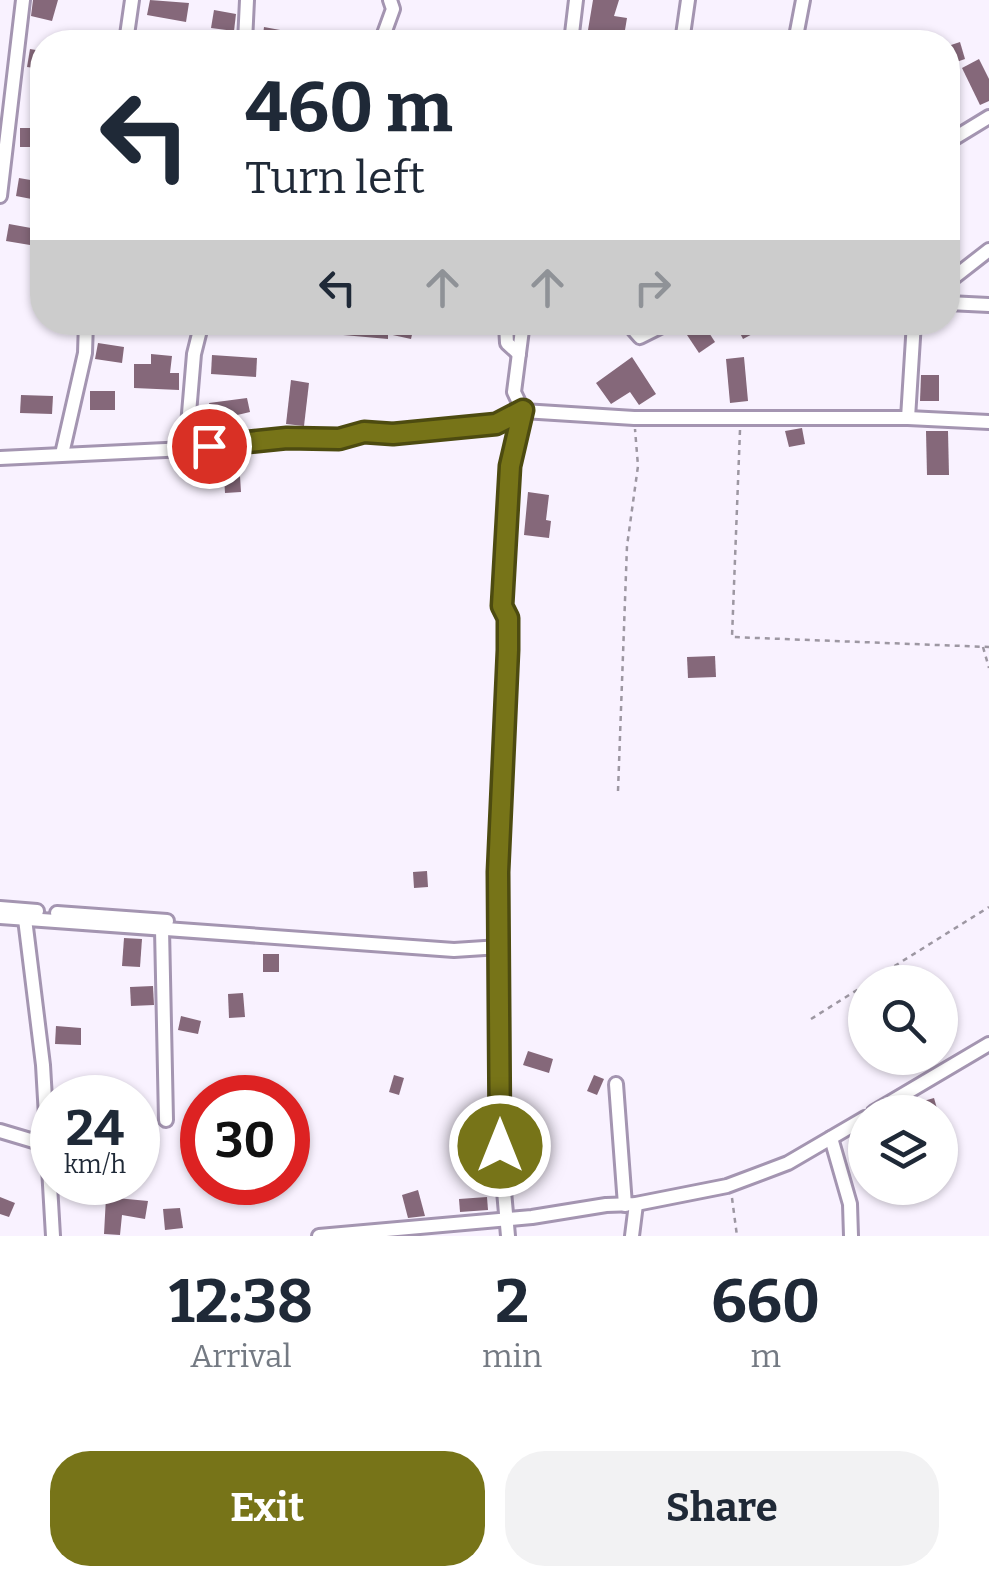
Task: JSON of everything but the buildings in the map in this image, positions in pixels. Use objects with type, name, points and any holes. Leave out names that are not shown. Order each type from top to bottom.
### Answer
[{"type":"street","points":[[0,196],[24,0]]},
{"type":"street","points":[[128,30],[132,0]]},
{"type":"street","points":[[247,30],[248,0]]},
{"type":"street","points":[[386,30],[393,9],[390,0]]},
{"type":"street","points":[[573,30],[576,0]]},
{"type":"street","points":[[684,30],[688,0]]},
{"type":"street","points":[[797,30],[803,0]]},
{"type":"street","points":[[960,135],[989,117]]},
{"type":"street","points":[[960,273],[989,250]]},
{"type":"street","points":[[960,304],[989,305]]},
{"type":"street","points":[[62,454],[85,335]]},
{"type":"street","points":[[186,448],[199,335]]},
{"type":"street","points":[[507,335],[508,343],[519,354]]},
{"type":"street","points":[[508,1236],[500,1146],[498,872],[508,650],[508,618],[502,606],[510,466],[523,410],[514,392],[521,335]]},
{"type":"street","points":[[908,418],[913,335]]},
{"type":"street","points":[[0,458],[287,438],[339,439],[364,432],[393,434],[496,424],[523,410],[634,418],[908,418],[989,422]]},
{"type":"street","points":[[0,908],[454,950],[500,947]]},
{"type":"street","points":[[0,917],[165,925]]},
{"type":"street","points":[[25,919],[43,1075]]},
{"type":"street","points":[[165,925],[166,1120]]},
{"type":"street","points":[[903,1095],[989,1044]]},
{"type":"street","points":[[616,1084],[632,1236]]},
{"type":"street","points":[[319,1236],[398,1233],[606,1204],[631,1205],[724,1186],[788,1163],[848,1128]]},
{"type":"street","points":[[0,1131],[30,1140]]},
{"type":"street","points":[[831,1138],[850,1204],[851,1236]]},
{"type":"street","points":[[51,1205],[53,1236]]},
{"type":"path","points":[[618,791],[627,546],[638,466],[634,418]]},
{"type":"path","points":[[741,419],[732,638],[986,647],[989,668]]},
{"type":"path","points":[[897,965],[989,907]]},
{"type":"path","points":[[811,1019],[848,996]]},
{"type":"path","points":[[724,1186],[736,1210],[737,1236]]},
{"type":"route","points":[[209,446],[496,424],[523,410],[510,466],[511,502],[502,606],[508,618],[508,650],[498,872],[500,1146]]}]
